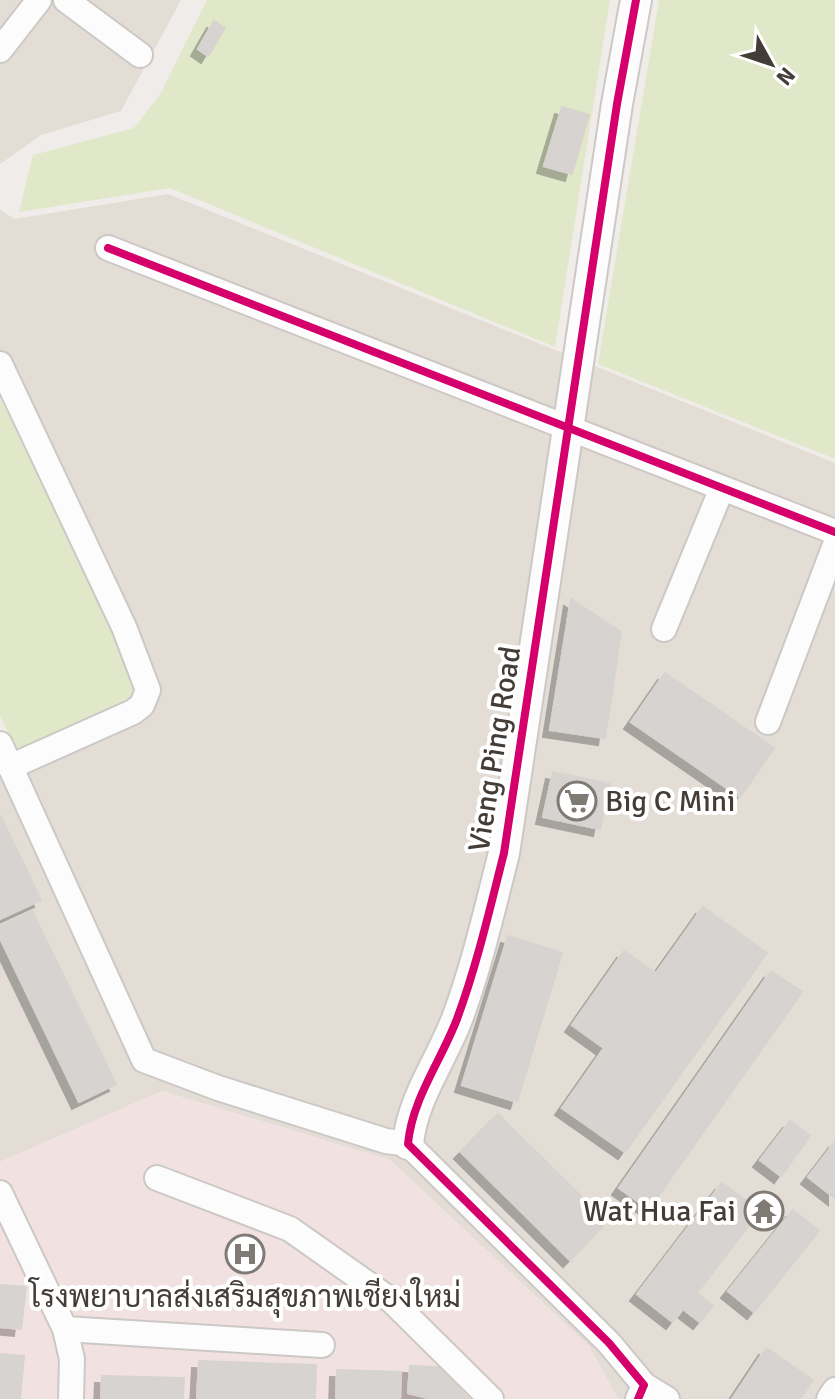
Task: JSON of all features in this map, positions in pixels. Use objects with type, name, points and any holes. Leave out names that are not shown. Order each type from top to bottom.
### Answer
[{"type":"street","points":[[0,50],[39,0]]},
{"type":"street","points":[[66,0],[140,55]]},
{"type":"street","name":"Vieng Ping Road","points":[[408,1144],[413,1115],[457,1020],[504,853],[617,104],[636,0]]},
{"type":"street","points":[[108,248],[835,532]]},
{"type":"street","points":[[0,364],[124,627],[148,690],[142,705],[133,712],[10,767]]},
{"type":"street","points":[[664,629],[722,488]]},
{"type":"street","points":[[768,722],[835,545]]},
{"type":"street","points":[[0,744],[144,1060],[218,1088],[386,1141],[408,1144],[609,1343],[641,1392],[667,1399]]},
{"type":"street","points":[[157,1178],[290,1229],[392,1301],[491,1399]]},
{"type":"street","points":[[0,1193],[65,1329],[72,1359],[71,1399]]},
{"type":"street","points":[[65,1329],[322,1345]]},
{"type":"street","points":[[829,1399],[835,1390]]},
{"type":"shaded area","points":[[0,0],[181,0],[121,111],[41,135],[0,164]]},
{"type":"shaded area","points":[[168,194],[835,463],[835,1399],[618,1399],[589,1346],[390,1160],[162,1091],[0,1162],[0,762],[155,691],[0,356],[0,210],[15,219]]},
{"type":"shaded area","name":"โรงพยาบาลส่งเสริมสุขภาพเชียงใหม่","points":[[162,1091],[390,1160],[589,1346],[618,1399],[0,1399],[0,1162]]},
{"type":"green space","points":[[207,0],[610,0],[555,347],[170,188],[19,212],[33,155],[134,128],[161,93]],"holes":[[[214,21],[225,28],[208,56],[198,49]],[[562,107],[589,115],[572,173]]]},
{"type":"green space","points":[[659,0],[835,0],[835,459],[598,364]]},
{"type":"green space","points":[[0,398],[139,685],[128,706],[18,754],[0,715]]},
{"type":"building","points":[[214,21],[225,28],[208,56],[198,49]]},
{"type":"building","points":[[562,107],[589,115],[572,174],[544,166]]},
{"type":"building","points":[[571,599],[621,632],[605,738],[550,730]]},
{"type":"building","points":[[665,673],[774,748],[740,797],[631,722]]},
{"type":"building","name":"Big C Mini","points":[[553,772],[610,784],[600,829],[543,817]]},
{"type":"building","points":[[0,815],[41,900],[0,919]]},
{"type":"building","points":[[703,907],[767,953],[625,1152],[562,1108],[604,1048],[572,1025],[624,951],[656,973]]},
{"type":"building","points":[[32,911],[116,1084],[79,1102],[0,938],[0,926]]},
{"type":"building","points":[[508,936],[562,953],[517,1102],[462,1085]]},
{"type":"building","points":[[771,971],[802,992],[649,1209],[619,1188]]},
{"type":"building","points":[[498,1114],[607,1222],[570,1260],[461,1152]]},
{"type":"building","points":[[790,1121],[810,1136],[781,1176],[760,1160]]},
{"type":"building","points":[[835,1142],[835,1198],[808,1177]]},
{"type":"building","points":[[722,1183],[760,1211],[697,1293],[713,1306],[700,1322],[683,1309],[673,1322],[637,1294]]},
{"type":"building","points":[[793,1210],[819,1231],[754,1312],[728,1291]]},
{"type":"building","points":[[0,1285],[26,1287],[21,1329],[0,1327]]},
{"type":"building","points":[[766,1348],[813,1380],[800,1399],[732,1399]]},
{"type":"building","points":[[0,1354],[24,1356],[20,1399],[0,1399]]},
{"type":"building","points":[[199,1361],[316,1365],[315,1399],[197,1399]]},
{"type":"building","points":[[410,1366],[438,1367],[469,1399],[432,1399],[408,1393]]},
{"type":"building","points":[[337,1370],[401,1372],[400,1399],[336,1399]]},
{"type":"building","points":[[102,1376],[184,1378],[183,1399],[101,1399]]},
{"type":"cycle path","points":[[636,0],[617,104],[504,853],[464,999],[415,1111],[408,1144],[609,1343],[644,1385],[638,1399]]},
{"type":"cycle path","points":[[108,248],[835,532]]},
{"type":"place","name":"Big C Mini","points":[[577,801]]},
{"type":"place","name":"Wat Hua Fai","points":[[764,1211]]},
{"type":"place","name":"โรงพยาบาลส่งเสริมสุขภาพเชียงใหม่","points":[[245,1254]]}]
